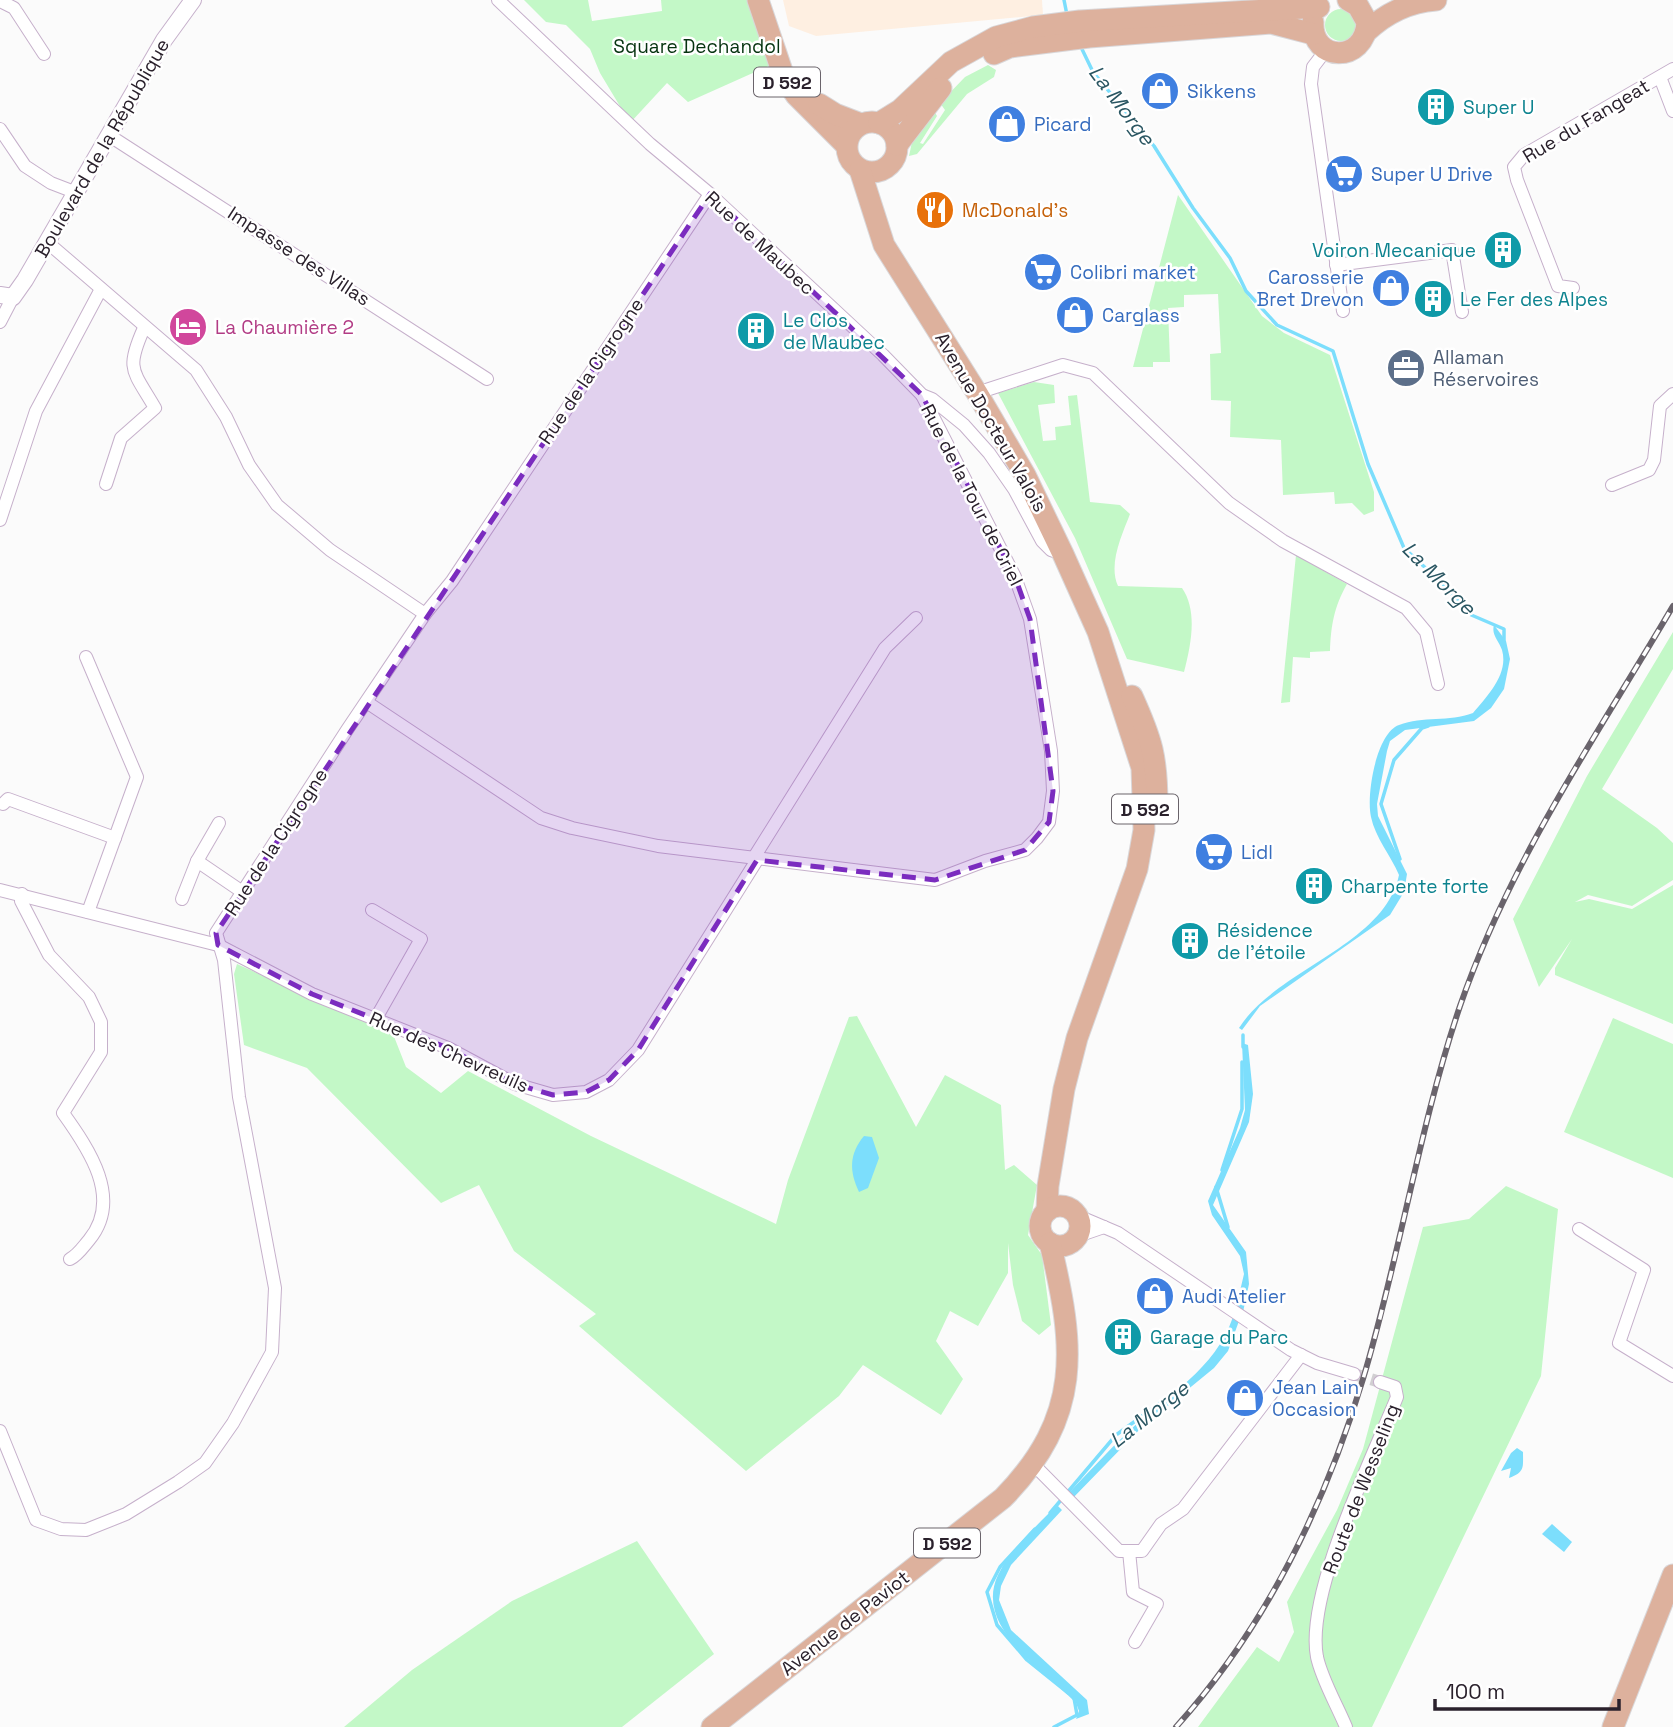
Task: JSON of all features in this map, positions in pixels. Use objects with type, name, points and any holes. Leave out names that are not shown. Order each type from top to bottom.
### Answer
[{"type":"main road","name":"D 592","points":[[758,0],[784,77],[796,95],[846,145]]},
{"type":"main road","name":"D 592","points":[[770,0],[788,60],[807,94],[835,114],[870,123]]},
{"type":"main road","points":[[1353,3],[1388,0]]},
{"type":"main road","points":[[1366,32],[1394,11],[1411,4],[1436,0]]},
{"type":"main road","points":[[887,168],[872,173],[860,170],[852,164],[846,145],[853,129],[900,110],[943,68],[996,37],[1055,23],[1080,33],[1271,23],[1320,42],[1338,53],[1351,51],[1361,43],[1366,32],[1367,22],[1353,3]]},
{"type":"main road","points":[[897,145],[925,106],[949,79],[975,62],[1010,47],[1080,33],[1325,4]]},
{"type":"main road","points":[[1320,42],[1313,19],[1325,4]]},
{"type":"main road","points":[[870,123],[888,127],[897,145],[897,155],[887,168],[874,217]]},
{"type":"main road","name":"D 592","points":[[860,170],[874,217]]},
{"type":"main road","name":"Avenue Docteur Valois","points":[[874,217],[884,245],[977,393],[1024,475],[1098,632],[1136,705],[1158,768],[1157,832],[1148,871],[1116,955],[1097,985],[1077,1038],[1064,1089],[1054,1156],[1047,1211],[1042,1220],[1041,1231],[1069,1229],[1054,1156]]},
{"type":"main road","points":[[1047,1211],[1058,1206],[1069,1229]]},
{"type":"main road","name":"Avenue de Paviot","points":[[712,1727],[1003,1498],[1033,1464],[1065,1397],[1066,1326],[1063,1299],[1069,1229]]},
{"type":"main road","points":[[1613,1727],[1673,1575]]},
{"type":"street","name":"Boulevard de la République","points":[[7,296],[47,242],[164,40],[193,0]]},
{"type":"street","name":"Rue de Maubec","points":[[498,0],[650,144],[710,194],[883,355],[922,395],[932,399],[964,425],[989,453],[1042,541],[1051,550],[1063,554]]},
{"type":"street","points":[[3,2],[14,8],[44,54]]},
{"type":"street","points":[[1320,42],[1311,84],[1343,311]]},
{"type":"street","name":"Rue du Fangeat","points":[[1573,288],[1558,286],[1514,167],[1524,155],[1673,69]]},
{"type":"street","points":[[1660,76],[1673,111]]},
{"type":"street","points":[[0,129],[25,166],[51,183],[77,193]]},
{"type":"street","name":"Impasse des Villas","points":[[110,135],[487,379]]},
{"type":"street","name":"Rue de la Cigrogne","points":[[218,945],[216,933],[347,730],[368,703],[425,614],[452,581],[710,194]]},
{"type":"street","points":[[47,242],[196,370],[226,417],[248,465],[277,505],[330,550],[425,614]]},
{"type":"street","points":[[1336,265],[1452,250],[1462,312]]},
{"type":"street","points":[[0,520],[36,411],[101,289]]},
{"type":"street","points":[[0,322],[7,296]]},
{"type":"street","points":[[106,484],[121,439],[155,408],[131,367],[132,354],[144,328]]},
{"type":"street","points":[[977,393],[1063,365],[1093,373],[1229,503],[1283,541],[1406,608],[1426,632],[1438,684]]},
{"type":"street","points":[[1612,485],[1649,470],[1654,460],[1660,406],[1673,394]]},
{"type":"street","name":"Rue de la Tour de Criel","points":[[368,703],[552,824],[658,846],[935,880],[985,861],[1025,850],[1049,822],[1053,791],[1051,751],[1030,619],[1016,577],[922,395]]},
{"type":"street","points":[[755,859],[885,648],[916,618]]},
{"type":"street","points":[[86,657],[137,777],[88,912]]},
{"type":"street","points":[[3,804],[9,799],[115,838]]},
{"type":"street","points":[[182,900],[197,861],[219,823]]},
{"type":"street","name":"Rue des Chevreuils","points":[[0,890],[218,945],[312,994],[448,1048],[515,1084],[553,1095],[586,1092],[609,1080],[638,1050],[755,859]]},
{"type":"street","points":[[197,861],[244,893]]},
{"type":"street","points":[[22,894],[22,901],[49,955],[89,997],[101,1021],[101,1052],[63,1113],[89,1149],[104,1193],[100,1226],[70,1259]]},
{"type":"street","points":[[372,910],[421,939],[375,1020]]},
{"type":"street","points":[[0,1431],[36,1520],[61,1529],[86,1530],[126,1514],[205,1463],[233,1423],[272,1352],[275,1287],[239,1097],[224,960],[218,945]]},
{"type":"street","points":[[1069,1229],[1104,1227],[1118,1233],[1238,1316],[1301,1354],[1354,1374]]},
{"type":"street","points":[[1069,1229],[1104,1227]]},
{"type":"street","points":[[1579,1229],[1644,1270],[1619,1343],[1673,1376]]},
{"type":"street","points":[[1033,1464],[1119,1551],[1142,1551],[1161,1524],[1183,1509],[1301,1354]]},
{"type":"street","name":"Route de Wesseling","points":[[1346,1727],[1317,1657],[1317,1626],[1326,1575],[1397,1397],[1395,1387],[1380,1382]]},
{"type":"street","points":[[1129,1551],[1133,1591],[1157,1604],[1135,1642]]},
{"type":"highlighted area","points":[[710,194],[922,395],[1015,577],[1030,619],[1053,791],[1049,822],[1025,850],[935,880],[757,860],[638,1050],[609,1080],[586,1092],[553,1095],[515,1084],[448,1048],[312,994],[218,945],[216,933]]},
{"type":"shaded area","points":[[783,0],[1042,0],[1043,15],[816,36],[789,26]]},
{"type":"green space","name":"Square Dechandol","points":[[524,0],[588,0],[592,21],[662,11],[661,0],[754,0],[771,65],[688,102],[667,83],[630,123],[600,73],[590,49],[566,25],[546,22]]},
{"type":"green space","points":[[1341,9],[1352,14],[1357,25],[1352,36],[1341,41],[1330,36],[1325,25],[1330,14]]},
{"type":"green space","points":[[988,65],[996,70],[994,77],[967,94],[917,154],[909,156],[912,142],[933,109],[937,116],[920,143],[923,144],[945,110],[940,103],[965,77]]},
{"type":"green space","points":[[1178,195],[1262,316],[1284,333],[1330,355],[1374,492],[1374,511],[1364,515],[1352,503],[1335,504],[1334,492],[1283,495],[1281,440],[1230,437],[1231,401],[1211,400],[1210,354],[1221,353],[1218,294],[1184,295],[1184,307],[1168,308],[1170,362],[1153,362],[1153,367],[1133,367]]},
{"type":"green space","points":[[1034,382],[1054,385],[1055,403],[1038,405],[1043,441],[1056,440],[1055,427],[1071,425],[1068,396],[1077,395],[1090,502],[1120,505],[1130,514],[1115,559],[1118,586],[1182,588],[1187,597],[1192,628],[1184,672],[1127,659],[1075,538],[998,393]]},
{"type":"green space","points":[[1296,555],[1347,584],[1334,616],[1330,651],[1310,652],[1310,658],[1293,657],[1290,702],[1281,703]]},
{"type":"green space","points":[[1673,632],[1673,669],[1602,789],[1657,828],[1673,843],[1673,880],[1632,906],[1588,895],[1575,902],[1589,899],[1632,909],[1673,885],[1673,1024],[1555,975],[1555,968],[1572,939],[1539,987],[1513,919],[1587,776]]},
{"type":"green space","points":[[237,964],[393,1034],[406,1067],[441,1093],[468,1071],[591,1136],[776,1224],[788,1180],[849,1017],[857,1016],[916,1127],[945,1075],[1001,1105],[1005,1170],[1014,1165],[1037,1185],[1028,1235],[1042,1255],[1051,1325],[1039,1335],[1022,1321],[1013,1285],[1008,1243],[1008,1273],[978,1326],[950,1311],[936,1341],[963,1379],[941,1415],[863,1365],[839,1396],[746,1471],[579,1326],[596,1314],[514,1251],[479,1185],[441,1203],[307,1068],[244,1045],[234,974]]},
{"type":"green space","points":[[1613,1018],[1673,1044],[1673,1178],[1564,1132]]},
{"type":"green space","points":[[1506,1186],[1558,1209],[1541,1376],[1372,1727],[1198,1727],[1257,1647],[1279,1662],[1294,1632],[1287,1602],[1337,1510],[1363,1449],[1423,1227],[1469,1219]]},
{"type":"green space","points":[[637,1541],[714,1654],[622,1727],[344,1727],[412,1670],[512,1601]]},
{"type":"water","points":[[1494,625],[1506,641],[1510,659],[1504,689],[1491,708],[1474,721],[1405,730],[1390,741],[1377,804],[1378,816],[1407,874],[1404,892],[1390,915],[1260,1006],[1242,1030],[1239,1028],[1256,1007],[1352,939],[1373,921],[1389,900],[1399,875],[1376,832],[1370,807],[1374,766],[1379,752],[1391,730],[1399,725],[1473,713],[1495,684],[1502,668],[1502,650],[1494,635]]},
{"type":"water","points":[[1242,1043],[1248,1045],[1253,1094],[1249,1122],[1213,1205],[1246,1252],[1249,1284],[1243,1312],[1236,1308],[1244,1274],[1240,1256],[1212,1215],[1208,1201],[1240,1128],[1245,1110]]},
{"type":"water","points":[[864,1136],[872,1137],[879,1158],[868,1188],[859,1192],[853,1177],[852,1163],[855,1149]]},
{"type":"water","points":[[1233,1317],[1239,1321],[1228,1351],[1214,1368],[1142,1427],[1070,1501],[1065,1497],[1129,1431],[1202,1367],[1225,1336]]},
{"type":"water","points":[[1517,1448],[1523,1452],[1522,1469],[1509,1478],[1511,1468],[1501,1471]]},
{"type":"water","points":[[1057,1505],[1062,1510],[1011,1565],[1001,1586],[999,1600],[1011,1630],[1087,1700],[1089,1714],[1076,1719],[1079,1711],[1076,1703],[1016,1647],[1004,1630],[995,1613],[993,1594],[998,1575],[1009,1556]]},
{"type":"water","points":[[1552,1524],[1572,1542],[1564,1552],[1542,1534]]},
{"type":"waterway","name":"La Morge","points":[[1064,0],[1067,15]]},
{"type":"waterway","name":"La Morge","points":[[1080,45],[1093,72],[1154,146],[1193,208],[1230,258],[1246,291],[1277,325],[1333,351],[1368,464],[1404,548],[1444,585],[1469,614],[1504,629],[1504,640]]},
{"type":"waterway","name":"La Morge","points":[[1400,859],[1381,804],[1394,760],[1422,728],[1428,726]]},
{"type":"waterway","name":"La Morge","points":[[1243,1035],[1243,1047]]},
{"type":"waterway","name":"La Morge","points":[[1222,1170],[1242,1109],[1242,1062]]},
{"type":"waterway","name":"La Morge","points":[[1216,1187],[1228,1227]]},
{"type":"waterway","name":"La Morge","points":[[1050,1513],[1116,1435],[1185,1385]]},
{"type":"waterway","name":"La Morge","points":[[1035,1529],[1000,1567],[987,1592],[997,1625],[1027,1660],[1068,1693]]},
{"type":"waterway","name":"La Morge","points":[[1054,1727],[1077,1715],[1074,1698]]},
{"type":"tunnel","points":[[1354,1374],[1380,1382]]},
{"type":"railway","points":[[1176,1727],[1237,1649],[1289,1563],[1311,1518],[1348,1426],[1363,1379],[1433,1098],[1460,1006],[1480,953],[1529,850],[1556,801],[1673,606]]},
{"type":"place","name":"Sikkens","points":[[1160,91]]},
{"type":"place","name":"Super U","points":[[1436,107]]},
{"type":"place","name":"Picard","points":[[1007,124]]},
{"type":"place","name":"Super U Drive","points":[[1344,174]]},
{"type":"place","name":"McDonald's","points":[[935,210]]},
{"type":"place","name":"Voiron Mecanique","points":[[1503,250]]},
{"type":"place","name":"Colibri market","points":[[1043,272]]},
{"type":"place","name":"Carosserie Bret Drevon","points":[[1391,288]]},
{"type":"place","name":"Le Fer des Alpes","points":[[1433,299]]},
{"type":"place","name":"Carglass","points":[[1075,315]]},
{"type":"place","name":"La Chaumière 2","points":[[188,327]]},
{"type":"place","name":"Le Clos de Maubec","points":[[756,331]]},
{"type":"place","name":"Allaman Réservoires","points":[[1406,368]]},
{"type":"place","name":"Lidl","points":[[1214,852]]},
{"type":"place","name":"Charpente forte","points":[[1314,886]]},
{"type":"place","name":"Résidence de l'étoile","points":[[1190,941]]},
{"type":"place","name":"Audi Atelier","points":[[1155,1296]]},
{"type":"place","name":"Garage du Parc","points":[[1123,1337]]},
{"type":"place","name":"Jean Lain Occasion","points":[[1245,1398]]}]
